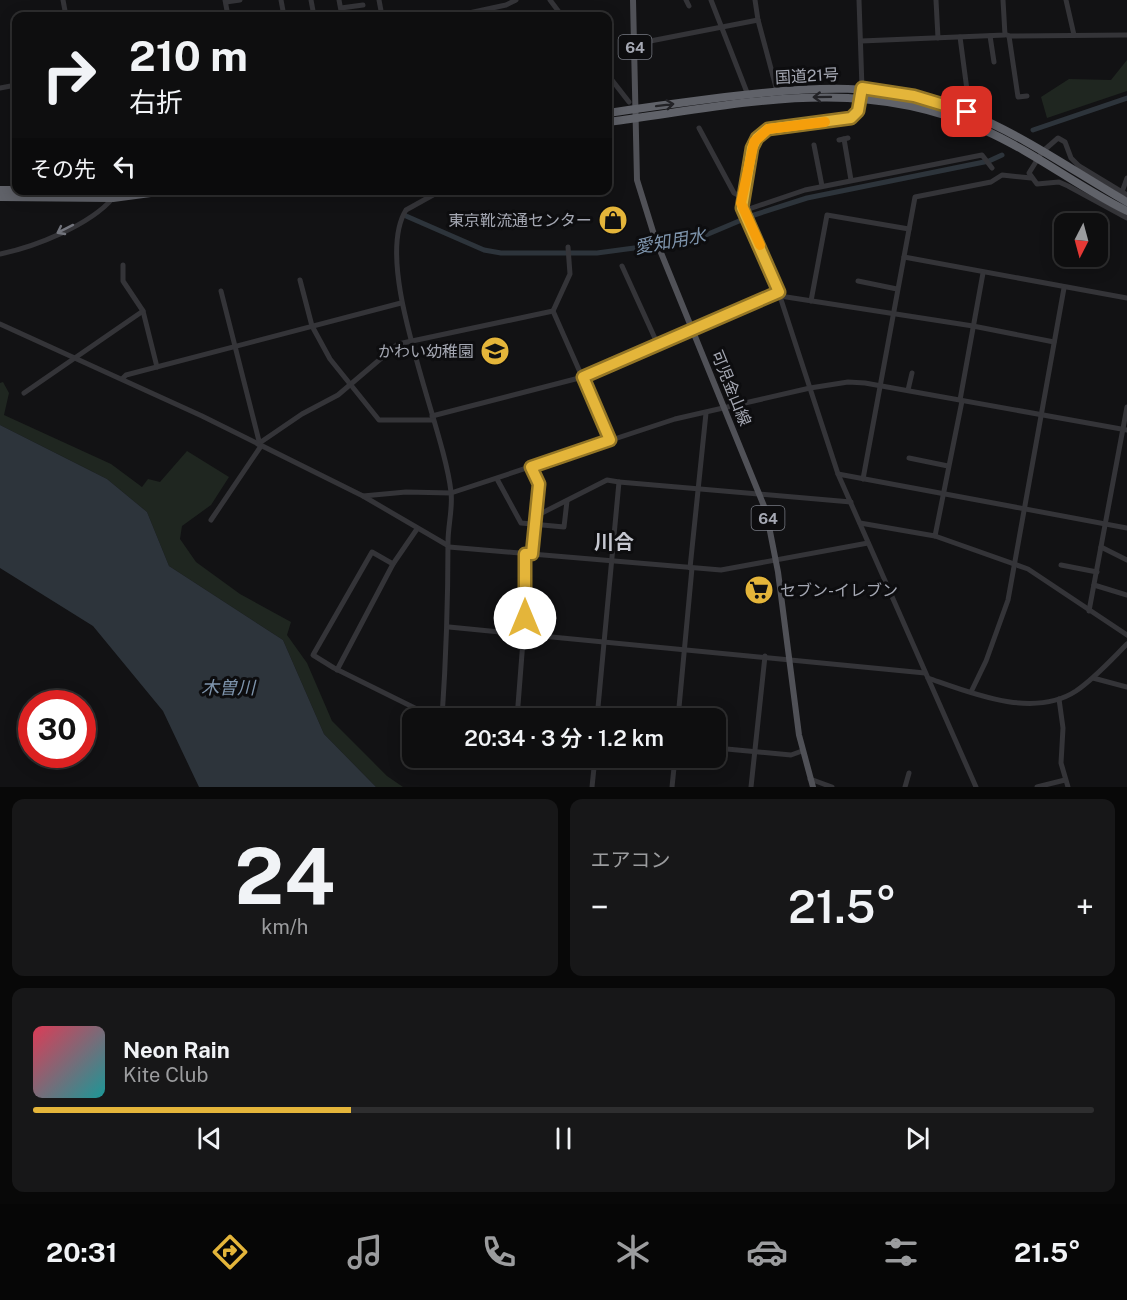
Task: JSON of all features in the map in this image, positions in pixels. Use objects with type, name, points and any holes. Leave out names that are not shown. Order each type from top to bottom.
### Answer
[{"type":"highway","name":"国道21号","points":[[612,112],[777,91],[862,88],[914,96],[967,112],[1127,202]]},
{"type":"highway","name":"国道21号","points":[[612,121],[798,97],[861,97],[911,104],[953,117],[1040,155],[1127,211]]},
{"type":"highway","points":[[0,197],[113,198],[136,195]]},
{"type":"main road","name":"可児金山線","points":[[633,0],[637,180],[655,238],[760,494],[771,528],[802,751],[813,787]]},
{"type":"street","points":[[226,1],[240,0]]},
{"type":"street","points":[[339,0],[341,12]]},
{"type":"street","points":[[474,12],[506,5],[516,0]]},
{"type":"street","points":[[711,0],[748,94]]},
{"type":"street","points":[[755,0],[777,91]]},
{"type":"street","points":[[859,0],[862,88],[858,111],[847,119],[774,127],[763,132],[752,148],[742,197],[744,212],[779,294],[838,474],[976,787]]},
{"type":"street","points":[[936,0],[938,38]]},
{"type":"street","points":[[1003,0],[1018,98],[1027,96]]},
{"type":"street","points":[[1066,0],[1074,35]]},
{"type":"street","points":[[340,8],[363,5]]},
{"type":"street","points":[[635,44],[758,20]]},
{"type":"street","points":[[861,41],[990,36],[1127,35]]},
{"type":"street","points":[[990,36],[994,62]]},
{"type":"street","points":[[960,37],[967,90]]},
{"type":"street","points":[[612,80],[628,102]]},
{"type":"street","points":[[699,128],[734,193],[742,197]]},
{"type":"street","points":[[844,139],[851,180]]},
{"type":"street","points":[[1030,178],[1030,170],[1054,140],[1063,140],[1071,158],[1079,166],[1125,194],[1127,178]]},
{"type":"street","points":[[814,145],[822,186]]},
{"type":"street","points":[[744,212],[822,186],[851,180],[983,156],[991,167]]},
{"type":"street","points":[[863,479],[892,315],[917,196],[991,182],[1002,175],[1030,178],[1037,184],[1059,182],[1127,218]]},
{"type":"street","points":[[432,195],[412,206],[402,215],[397,237],[401,303],[452,493],[448,546],[449,627],[443,708]]},
{"type":"street","points":[[0,254],[21,250],[50,237],[97,213],[113,198]]},
{"type":"street","points":[[811,301],[827,215],[909,229]]},
{"type":"street","points":[[568,247],[570,274],[553,311],[610,440]]},
{"type":"street","points":[[904,257],[1127,298]]},
{"type":"street","points":[[123,265],[124,282],[143,311],[157,367]]},
{"type":"street","points":[[622,266],[658,345]]},
{"type":"street","points":[[935,536],[948,466],[959,424],[982,273]]},
{"type":"street","points":[[300,280],[312,326],[330,359],[379,420],[433,418],[583,377],[779,294],[892,315],[973,326],[1054,342]]},
{"type":"street","points":[[858,281],[897,289]]},
{"type":"street","points":[[971,692],[999,627],[1014,565],[1064,288]]},
{"type":"street","points":[[221,291],[259,444]]},
{"type":"street","points":[[122,379],[126,375],[401,303]]},
{"type":"street","points":[[24,393],[143,311]]},
{"type":"street","points":[[211,520],[259,444],[338,395],[392,348],[553,311]]},
{"type":"street","points":[[0,324],[259,444],[363,496],[448,546],[721,570],[868,543]]},
{"type":"street","points":[[908,390],[912,373]]},
{"type":"street","points":[[363,496],[406,492],[452,493],[610,440],[706,413],[810,388],[856,381],[1125,430]]},
{"type":"street","points":[[1089,611],[1125,430],[1127,407]]},
{"type":"street","points":[[679,708],[706,413]]},
{"type":"street","points":[[909,459],[948,466]]},
{"type":"street","points":[[518,708],[529,554],[535,525],[539,484],[531,467]]},
{"type":"street","points":[[838,474],[1127,528]]},
{"type":"street","points":[[497,478],[522,523],[564,527],[567,501]]},
{"type":"street","points":[[536,516],[607,480],[851,502]]},
{"type":"street","points":[[598,708],[619,482]]},
{"type":"street","points":[[860,523],[935,536],[1028,569],[1127,635]]},
{"type":"street","points":[[337,670],[393,564],[417,529]]},
{"type":"street","points":[[1101,547],[1127,560]]},
{"type":"street","points":[[393,564],[372,552],[313,655],[337,670],[415,708]]},
{"type":"street","points":[[1061,566],[1097,572]]},
{"type":"street","points":[[1094,585],[1127,595]]},
{"type":"street","points":[[449,627],[788,658],[926,675],[971,692],[1022,704],[1059,699],[1077,690],[1093,678],[1127,644]]},
{"type":"street","points":[[751,787],[765,656]]},
{"type":"street","points":[[1093,678],[1127,687]]},
{"type":"street","points":[[1059,699],[1063,728],[1061,763],[1068,787]]},
{"type":"street","points":[[726,749],[792,754],[802,751]]},
{"type":"street","points":[[592,787],[593,768]]},
{"type":"street","points":[[672,787],[674,768]]},
{"type":"street","points":[[905,787],[909,773]]},
{"type":"street","points":[[810,779],[832,787]]},
{"type":"street","points":[[1037,787],[1065,780]]},
{"type":"shaded area","points":[[1127,60],[1127,91],[1047,118],[1041,97],[1069,79],[1111,80]]},
{"type":"shaded area","points":[[3,382],[9,393],[4,415],[111,464],[142,487],[148,479],[160,482],[187,451],[229,477],[211,505],[182,526],[180,539],[196,562],[240,594],[291,622],[287,635],[307,663],[332,721],[387,776],[403,787],[376,787],[324,734],[283,640],[169,566],[147,512],[107,479],[0,425],[0,383]]},
{"type":"water","name":"木曽川","points":[[0,425],[107,479],[147,512],[169,566],[283,640],[324,734],[376,787],[199,787],[163,711],[93,626],[0,568]]},
{"type":"waterway","name":"愛知用水","points":[[1033,130],[1127,98]]},
{"type":"waterway","name":"愛知用水","points":[[406,216],[484,250],[501,253],[597,253],[694,240],[751,216],[807,198],[989,161],[1002,155]]},
{"type":"slow traffic","points":[[760,245],[744,214],[741,203],[754,142],[763,132],[774,127],[825,122]]},
{"type":"place","name":"東京靴流通センター","points":[[613,220]]},
{"type":"place","name":"かわい幼稚園","points":[[495,351]]},
{"type":"place","name":"セブン-イレブン","points":[[759,590]]},
{"type":"district","name":"川合","points":[[614,542]]},
{"type":"route","points":[[525,618],[525,554],[532,554],[539,484],[531,467],[610,440],[583,377],[779,292],[741,203],[752,148],[757,138],[774,127],[851,118],[860,106],[862,88],[914,96],[967,112]]}]
